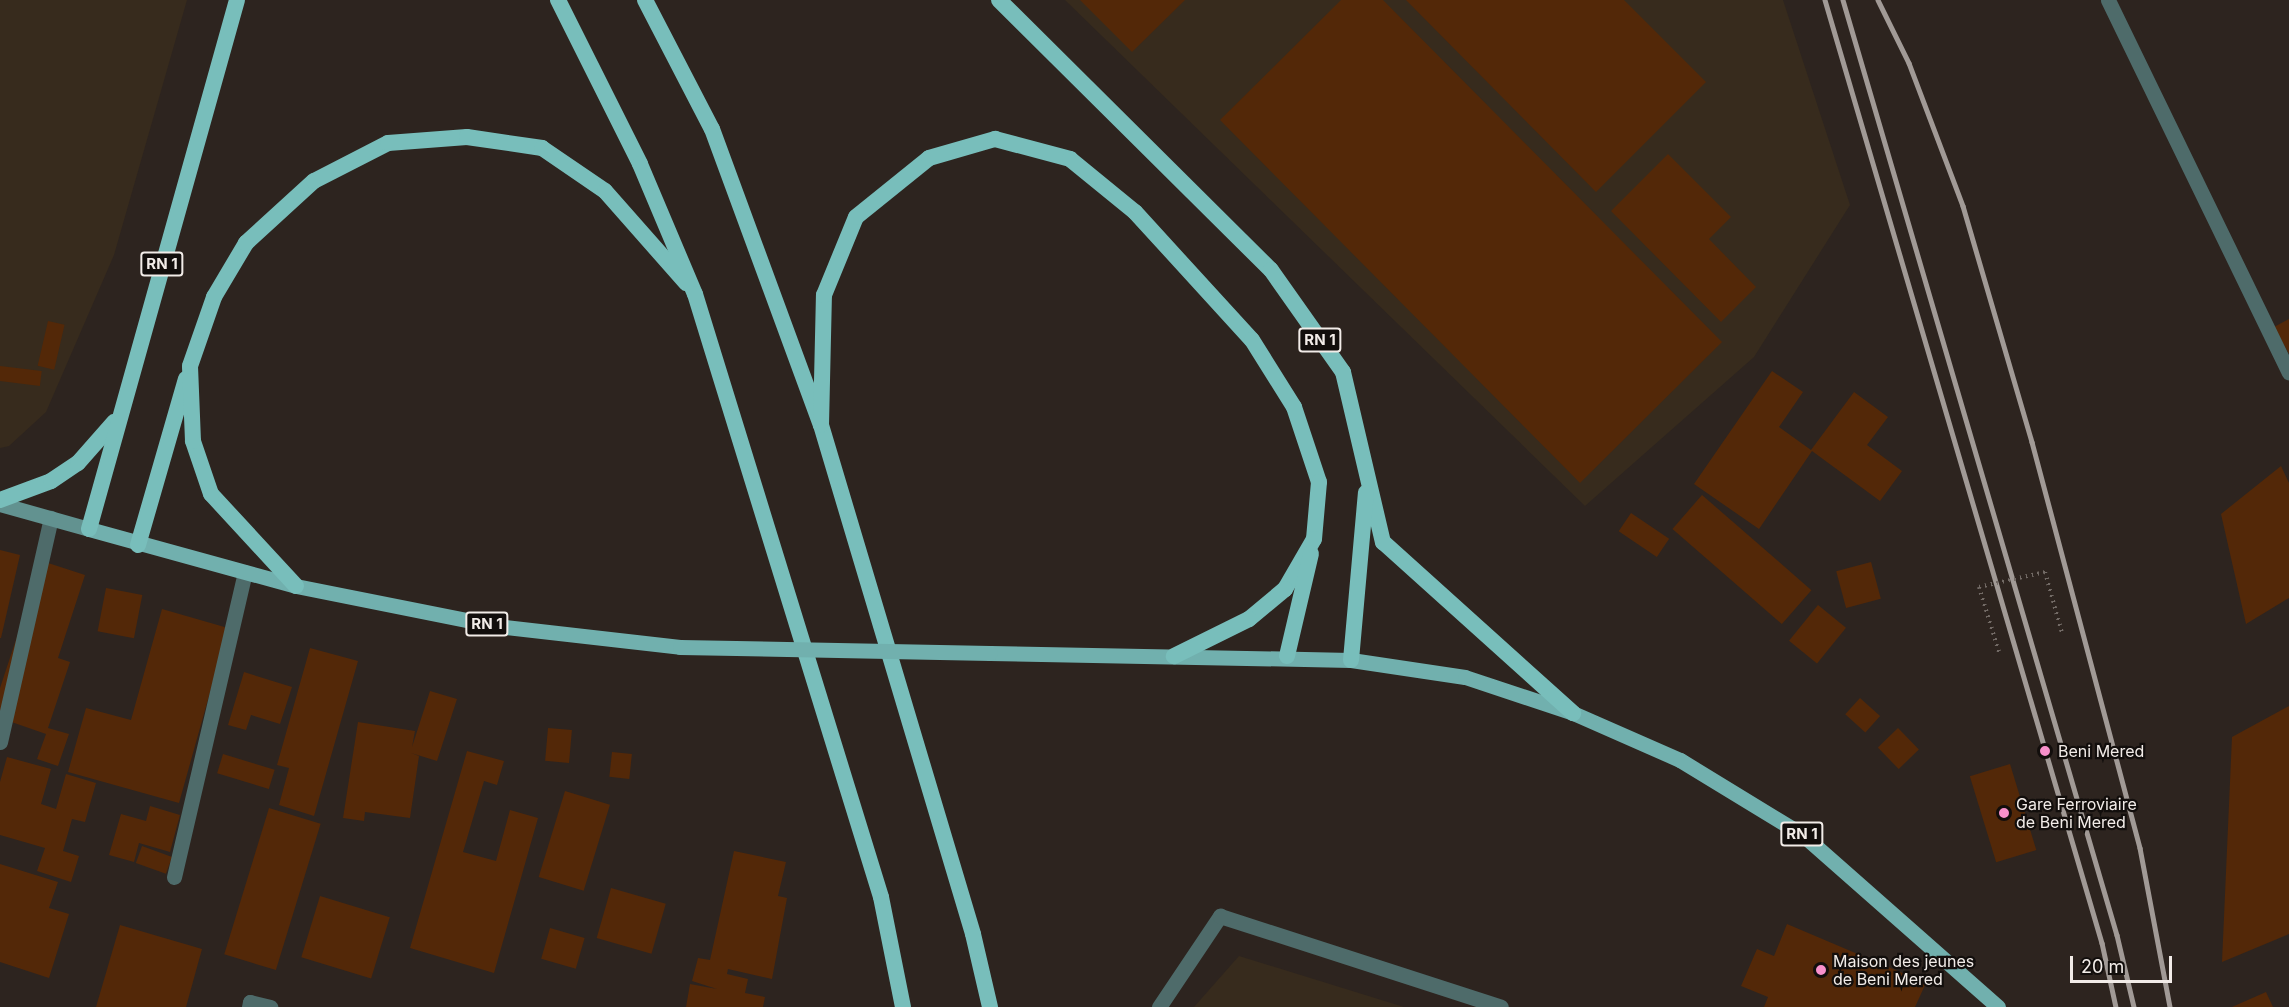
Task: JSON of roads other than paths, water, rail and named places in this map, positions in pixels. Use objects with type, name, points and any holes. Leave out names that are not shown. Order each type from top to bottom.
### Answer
[{"type":"highway","name":"RN 1","points":[[89,530],[237,0]]},
{"type":"highway","points":[[558,0],[640,164],[695,294],[881,897],[903,1007]]},
{"type":"highway","points":[[645,0],[711,129],[820,425],[974,934],[990,1007]]},
{"type":"highway","name":"RN 1","points":[[999,0],[1271,270],[1343,372],[1383,542],[1572,713]]},
{"type":"highway","points":[[138,545],[190,366],[214,297],[246,243],[314,181],[388,143],[467,137],[542,148],[605,191],[695,294]]},
{"type":"highway","points":[[820,425],[824,295],[856,217],[929,158],[994,139],[1070,159],[1135,212],[1252,340],[1294,407],[1319,482],[1314,539],[1287,656]]},
{"type":"highway","points":[[190,366],[193,441],[211,494],[296,586]]},
{"type":"highway","points":[[0,502],[42,485],[78,463],[120,414]]},
{"type":"highway","points":[[1351,660],[1368,479]]},
{"type":"highway","points":[[1173,656],[1249,619],[1285,589],[1314,539]]},
{"type":"main road","points":[[0,502],[89,530]]},
{"type":"main road","name":"RN 1","points":[[89,530],[296,586],[497,626],[680,647],[1287,656],[1351,660],[1465,677],[1572,713],[1680,760],[1803,835],[1998,1007]]},
{"type":"street","points":[[2108,0],[2289,372]]},
{"type":"street","points":[[0,742],[51,518]]},
{"type":"street","points":[[174,877],[244,572]]},
{"type":"street","points":[[1160,1007],[1220,916],[1501,1007]]},
{"type":"street","points":[[249,1007],[250,1002],[270,1007]]},
{"type":"railway","points":[[1825,0],[2102,943],[2116,1007]]},
{"type":"railway","points":[[1843,0],[2117,935],[2134,1007]]},
{"type":"railway","points":[[1878,0],[1909,63],[1963,206],[2032,442],[2140,848],[2170,1007]]},
{"type":"place","name":"Beni Mered","points":[[2045,751]]},
{"type":"place","name":"Gare Ferroviaire de Beni Mered","points":[[2004,813]]},
{"type":"place","name":"Maison des jeunes de Beni Mered","points":[[1821,970]]}]
